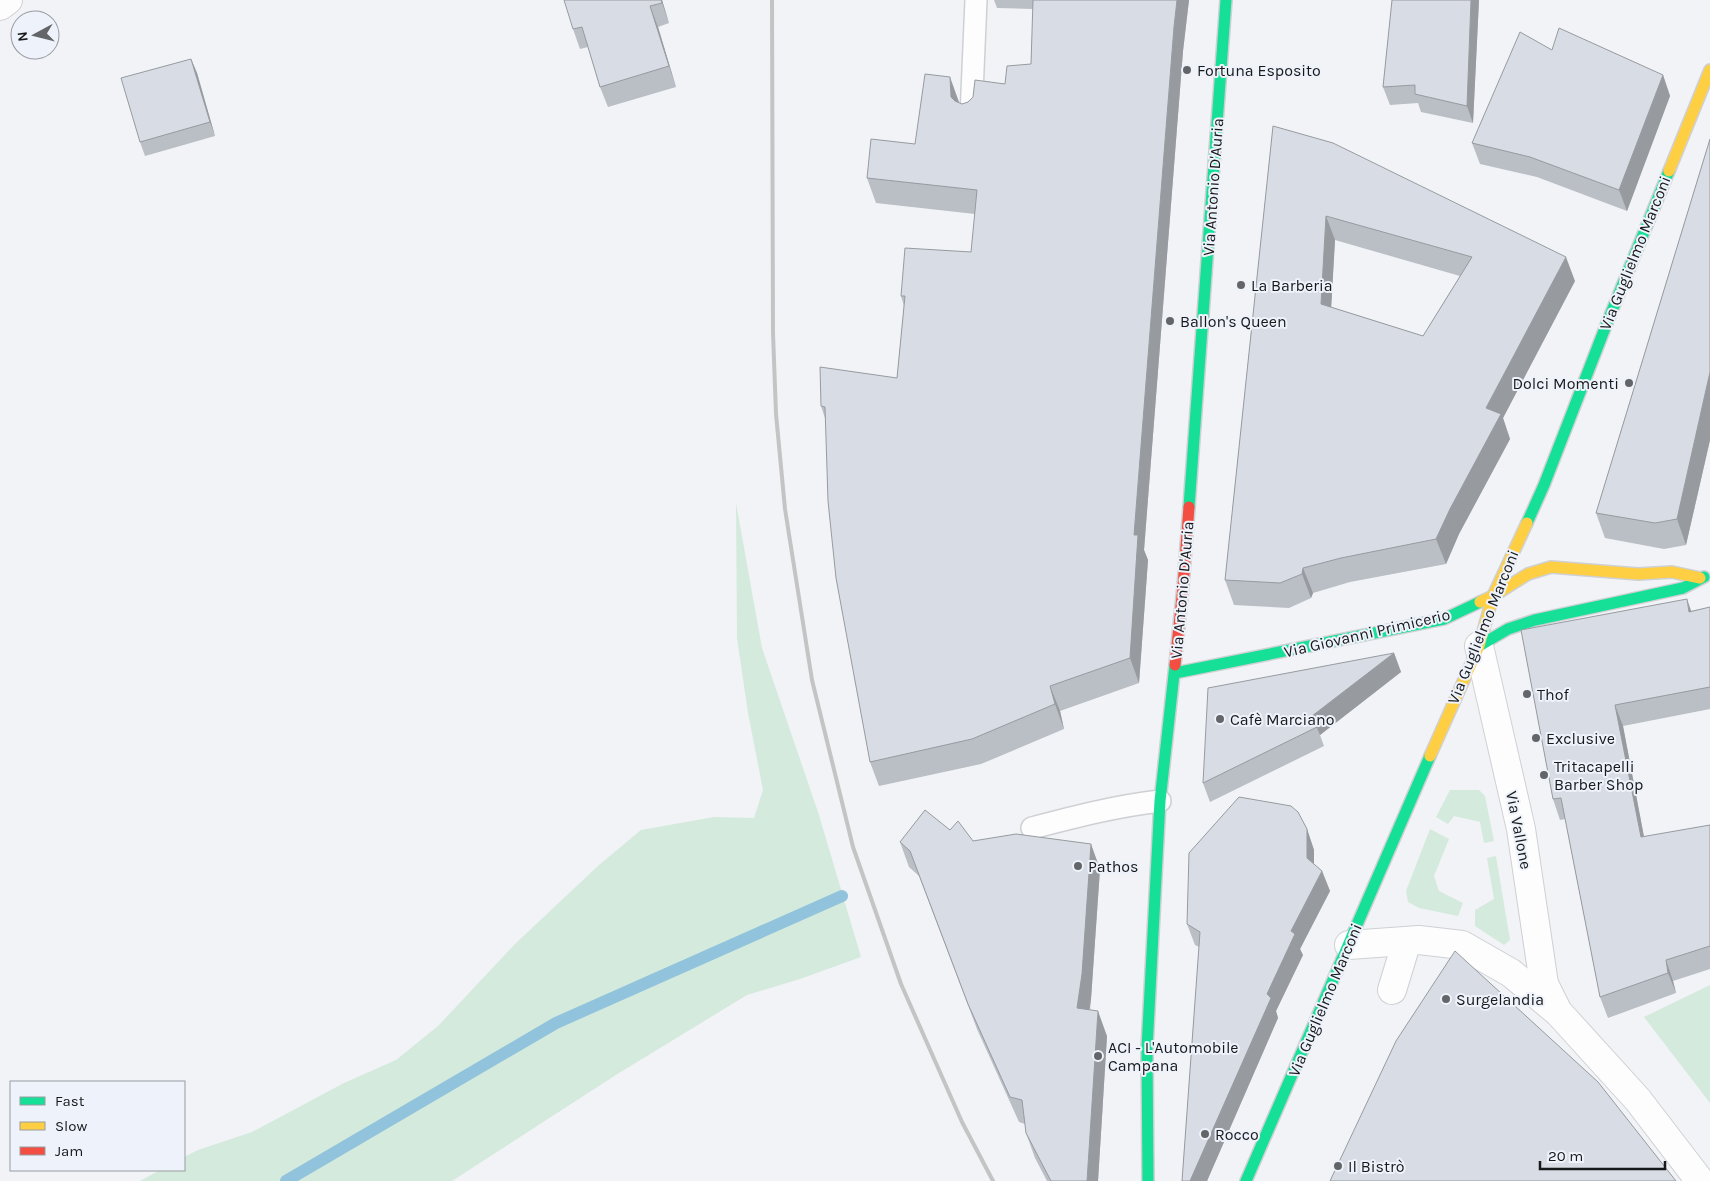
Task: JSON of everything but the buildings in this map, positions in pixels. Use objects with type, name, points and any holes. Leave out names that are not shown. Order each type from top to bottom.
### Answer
[{"type":"street","points":[[0,6],[8,0]]},
{"type":"street","name":"Via Antonio D'Auria","points":[[1148,1181],[1147,1048],[1160,801],[1183,587],[1226,0]]},
{"type":"street","name":"Via Guglielmo Marconi","points":[[1246,1181],[1349,945],[1404,812],[1478,646],[1493,596],[1506,564],[1528,523],[1544,485],[1630,264],[1710,70]]},
{"type":"street","points":[[1528,523],[1535,540]]},
{"type":"street","points":[[1543,555],[1551,567]]},
{"type":"street","name":"Via Giovanni Primicerio","points":[[1175,673],[1444,619],[1493,596],[1528,574],[1551,567],[1638,574],[1672,572],[1705,577]]},
{"type":"street","name":"Via Giovanni Primicerio","points":[[1478,646],[1508,629],[1535,620],[1683,588],[1705,577]]},
{"type":"street","name":"Via Vallone","points":[[1478,646],[1520,829],[1544,984],[1559,1013]]},
{"type":"street","name":"Via Vallone","points":[[1349,945],[1418,940],[1462,945],[1511,973],[1559,1013],[1638,1100],[1700,1181]]},
{"type":"street","points":[[1392,990],[1408,941]]},
{"type":"lane","points":[[971,116],[976,0]]},
{"type":"lane","points":[[1032,828],[1100,810],[1160,801]]},
{"type":"green space","points":[[736,503],[762,648],[819,815],[861,957],[800,979],[747,995],[619,1073],[452,1181],[140,1181],[158,1171],[185,1171],[185,1156],[198,1150],[252,1132],[344,1083],[396,1060],[438,1026],[515,944],[599,865],[641,830],[714,817],[754,818],[763,790],[748,713],[737,638]]},
{"type":"green space","points":[[1450,790],[1479,790],[1485,796],[1494,841],[1484,843],[1480,822],[1454,816],[1448,824],[1436,817]]},
{"type":"green space","points":[[1430,829],[1449,839],[1434,876],[1439,891],[1463,903],[1458,916],[1419,908],[1408,902],[1406,891]]},
{"type":"green space","points":[[1496,856],[1510,940],[1504,945],[1475,926],[1475,910],[1494,899],[1487,858]]},
{"type":"green space","points":[[1710,985],[1710,1103],[1644,1017]]},
{"type":"waterway","points":[[286,1181],[556,1023],[842,896]]},
{"type":"railway","points":[[772,0],[773,333],[776,414],[785,509],[812,680],[853,847],[901,984],[962,1122],[993,1181]]},
{"type":"traffic: fast","points":[[1189,507],[1226,0]]},
{"type":"traffic: fast","points":[[1527,523],[1544,485],[1669,171]]},
{"type":"traffic: fast","points":[[1479,646],[1508,629],[1535,620],[1683,588],[1704,577]]},
{"type":"traffic: fast","points":[[1175,673],[1444,619],[1480,602]]},
{"type":"traffic: fast","points":[[1148,1181],[1147,1048],[1160,801],[1175,665]]},
{"type":"traffic: fast","points":[[1246,1181],[1430,756]]},
{"type":"traffic: slow","points":[[1669,171],[1710,70]]},
{"type":"traffic: slow","points":[[1430,756],[1479,646],[1493,596],[1527,523]]},
{"type":"traffic: slow","points":[[1480,602],[1528,574],[1551,567],[1638,574],[1672,572],[1700,578]]},
{"type":"traffic: jam","points":[[1175,665],[1189,507]]},
{"type":"place","name":"Fortuna Esposito","points":[[1187,70]]},
{"type":"place","name":"La Barberia","points":[[1241,285]]},
{"type":"place","name":"Ballon's Queen","points":[[1170,321]]},
{"type":"place","name":"Dolci Momenti","points":[[1629,383]]},
{"type":"place","name":"Thof","points":[[1527,694]]},
{"type":"place","name":"Cafè Marciano","points":[[1220,719]]},
{"type":"place","name":"Exclusive","points":[[1536,738]]},
{"type":"place","name":"Tritacapelli Barber Shop","points":[[1544,775]]},
{"type":"place","name":"Pathos","points":[[1078,866]]},
{"type":"place","name":"Surgelandia","points":[[1446,999]]},
{"type":"place","name":"ACI - L'Automobile Campana","points":[[1098,1056]]},
{"type":"place","name":"Rocco","points":[[1205,1134]]},
{"type":"place","name":"Il Bistrò","points":[[1338,1166]]}]
